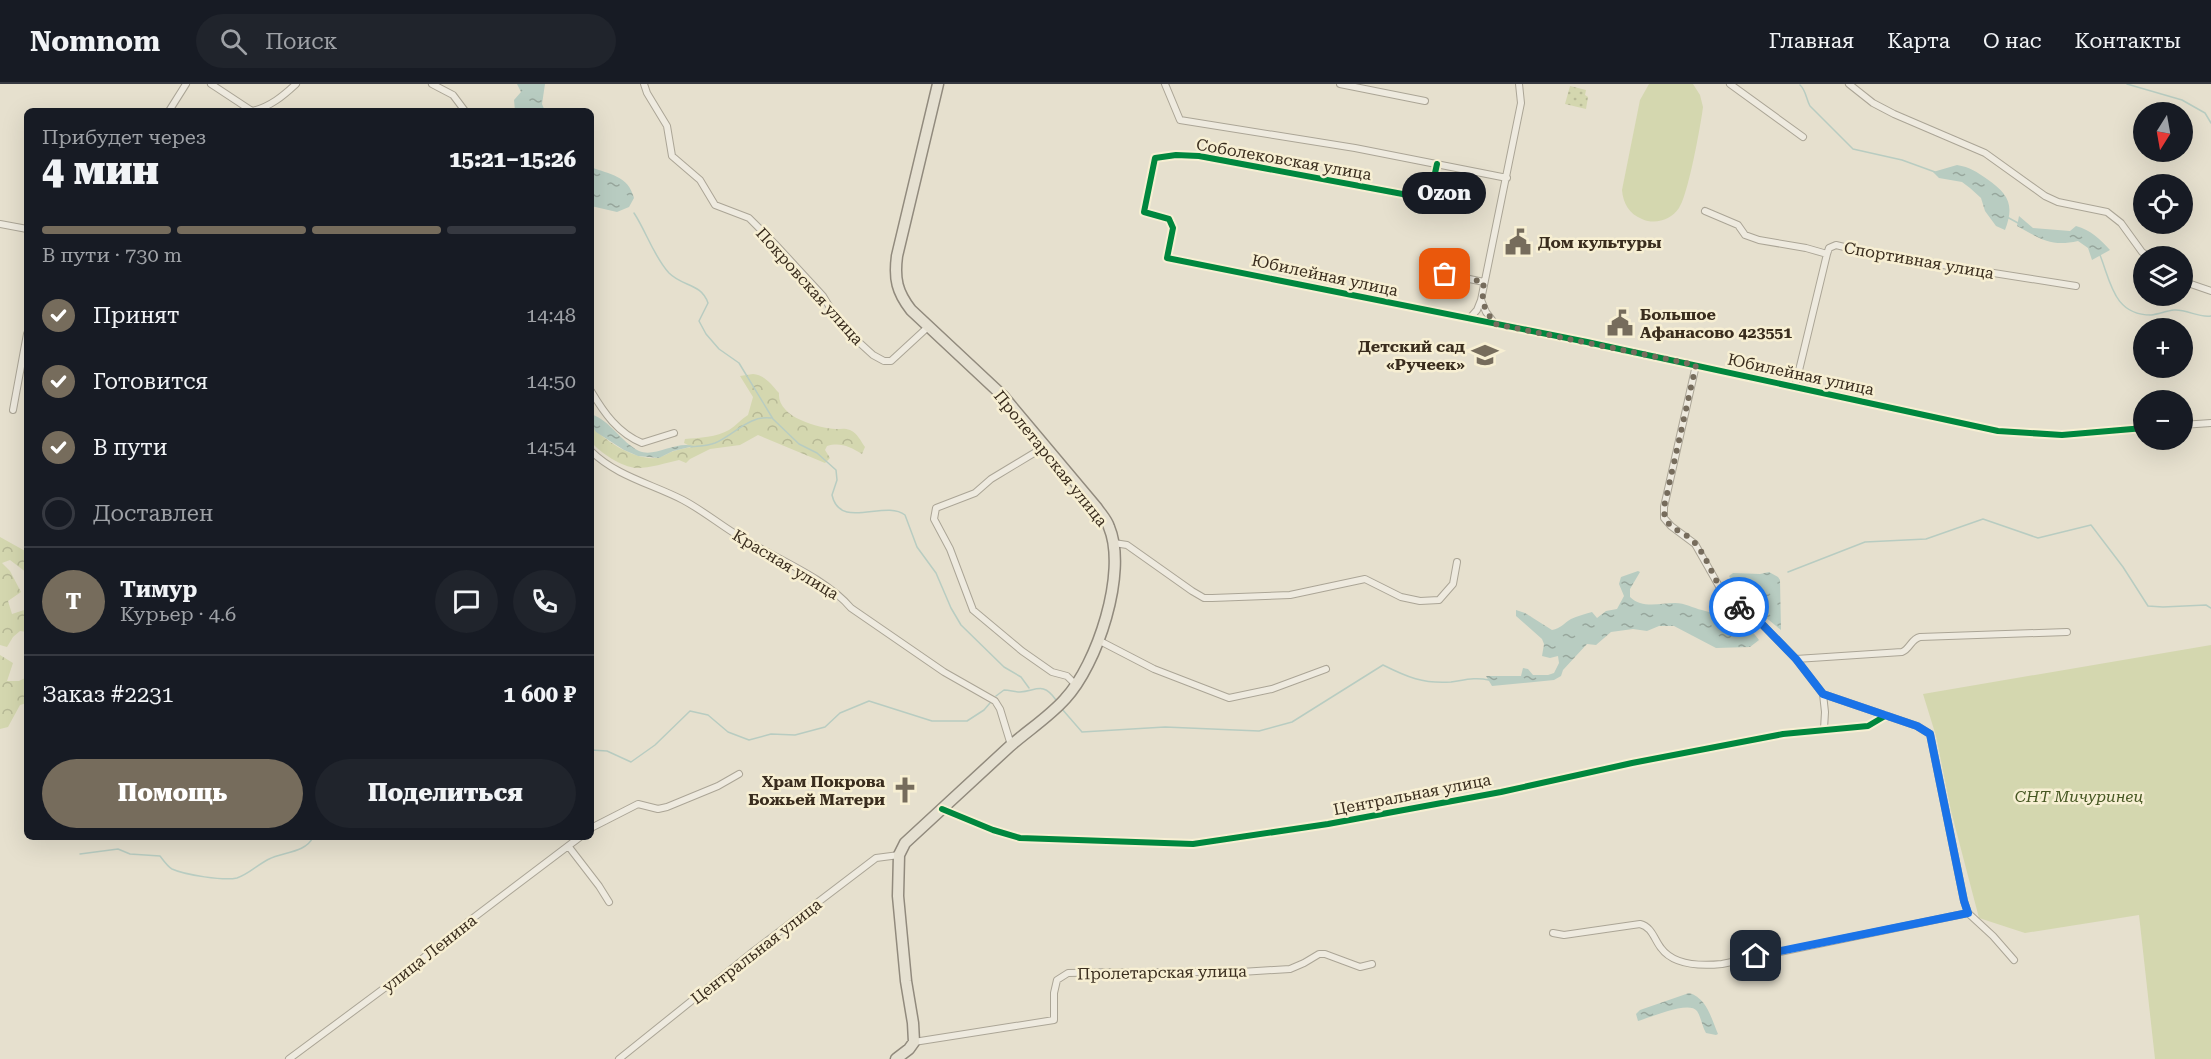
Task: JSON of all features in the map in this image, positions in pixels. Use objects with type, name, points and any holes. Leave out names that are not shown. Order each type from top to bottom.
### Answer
[{"type":"main road","name":"Пролетарская улица","points":[[899,855],[905,843],[1011,745],[1065,700],[1076,685],[1098,640],[1112,591],[1115,570],[1114,543],[1109,527],[1097,508],[1003,396],[929,326],[902,298],[896,286],[895,273],[938,84]]},
{"type":"main road","points":[[896,1059],[909,1050],[914,1042],[898,896],[899,855]]},
{"type":"street","points":[[171,108],[186,84]]},
{"type":"street","points":[[211,84],[247,108]]},
{"type":"street","points":[[263,108],[284,95],[296,84]]},
{"type":"street","points":[[432,84],[453,95],[463,108]]},
{"type":"street","name":"Покровская улица","points":[[644,84],[667,126],[672,156],[700,180],[715,205],[748,219],[768,238],[823,296],[840,324],[873,355],[884,361],[891,361],[929,326]]},
{"type":"street","points":[[1165,84],[1180,120],[1507,178]]},
{"type":"street","points":[[1340,84],[1425,101]]},
{"type":"street","points":[[1468,319],[1477,310],[1481,300],[1521,104],[1519,84]]},
{"type":"street","points":[[1730,84],[1803,137]]},
{"type":"street","points":[[1849,84],[1873,103],[1894,114],[1985,153],[2045,196],[2058,202],[2107,212],[2121,223],[2138,246]]},
{"type":"street","name":"Соболековская улица","points":[[1144,212],[1155,158],[1176,155],[1199,156],[1424,198],[1430,196],[1432,191],[1437,164]]},
{"type":"street","name":"Спортивная улица","points":[[1705,211],[1738,225],[1745,235],[1759,240],[1827,254],[1829,248],[1836,245],[1873,254],[2076,286]]},
{"type":"street","name":"Юбилейная улица","points":[[1144,212],[1169,219],[1173,228],[1167,258],[1696,365],[1998,430],[2062,435],[2133,429]]},
{"type":"street","points":[[0,224],[24,229]]},
{"type":"street","points":[[1795,387],[1827,254]]},
{"type":"street","points":[[1445,274],[1484,282]]},
{"type":"street","points":[[2193,285],[2211,291]]},
{"type":"street","points":[[1481,300],[1495,324]]},
{"type":"street","points":[[13,410],[24,350]]},
{"type":"street","points":[[1696,365],[1664,507],[1664,518],[1695,544],[1724,595],[1755,617],[1796,659],[1823,694],[1824,729]]},
{"type":"street","points":[[594,398],[629,438],[642,443],[674,433]]},
{"type":"street","points":[[2193,424],[2211,423]]},
{"type":"street","points":[[1044,447],[991,479],[975,493],[936,508],[934,519],[947,542],[974,610],[1022,651],[1052,672],[1067,676],[1076,685]]},
{"type":"street","name":"Красная улица","points":[[594,454],[624,474],[683,500],[737,535],[798,569],[840,595],[860,615],[944,672],[995,701],[1000,709],[1011,745]]},
{"type":"street","points":[[1114,543],[1127,545],[1204,598],[1290,595],[1365,579],[1401,597],[1420,601],[1439,600],[1453,584],[1457,562]]},
{"type":"street","points":[[1796,659],[1902,652],[1907,650],[1915,638],[1920,637],[2067,632]]},
{"type":"street","points":[[1098,640],[1154,669],[1229,698],[1272,689],[1326,669]]},
{"type":"street","points":[[1803,668],[1811,657]]},
{"type":"street","points":[[1823,694],[1917,726],[1930,734],[1968,913],[2014,960]]},
{"type":"street","name":"Центральная улица","points":[[942,809],[993,830],[1020,838],[1193,844],[1328,824],[1501,792],[1655,758],[1783,734],[1868,726],[1885,716]]},
{"type":"street","points":[[594,826],[638,804],[658,809],[667,807],[718,786],[739,774]]},
{"type":"street","name":"улица Ленина","points":[[289,1059],[576,840]]},
{"type":"street","points":[[568,847],[609,902]]},
{"type":"street","name":"Центральная улица","points":[[619,1059],[629,1056],[750,954],[876,858],[899,855]]},
{"type":"street","points":[[1553,933],[1564,935],[1640,924],[1650,929],[1662,950],[1682,962],[1700,966],[1968,913]]},
{"type":"street","name":"Пролетарская улица","points":[[914,1042],[1054,1020],[1054,993],[1058,980],[1068,973],[1290,969],[1319,954],[1325,954],[1360,967],[1372,964]]},
{"type":"green space","points":[[1649,84],[1693,84],[1700,95],[1703,107],[1694,159],[1683,201],[1672,216],[1652,222],[1637,217],[1630,211],[1625,204],[1622,190],[1640,100]]},
{"type":"green space","points":[[1570,86],[1586,90],[1585,95],[1588,97],[1586,109],[1565,104]]},
{"type":"green space","points":[[753,374],[764,378],[779,393],[780,401],[785,409],[800,420],[853,432],[865,447],[862,454],[845,446],[827,446],[825,450],[830,458],[825,463],[758,435],[740,445],[710,449],[686,463],[679,460],[637,468],[612,459],[594,445],[594,428],[611,443],[629,453],[656,458],[676,450],[692,447],[684,443],[685,439],[708,437],[724,432],[748,415],[753,397],[740,376]]},
{"type":"green space","points":[[0,537],[24,550],[24,571],[10,560],[2,563],[10,571],[21,592],[8,601],[12,614],[24,610],[24,632],[20,631],[13,637],[7,647],[0,645]]},
{"type":"green space","name":"СНТ Мичуринец","points":[[2211,645],[2211,1059],[2155,1059],[2139,915],[2025,933],[1979,918],[1951,811],[1936,736],[1923,694]]},
{"type":"green space","points":[[0,655],[13,663],[7,681],[24,678],[24,704],[20,705],[8,727],[0,729]]},
{"type":"water","points":[[517,84],[545,84],[542,104],[544,108],[515,108],[514,100],[521,92]]},
{"type":"water","points":[[1957,165],[1970,168],[1980,174],[2005,195],[2008,200],[2009,213],[2005,230],[1996,226],[1985,211],[1981,198],[1970,188],[1962,182],[1939,178],[1933,172]]},
{"type":"water","points":[[594,168],[623,180],[631,190],[634,198],[629,207],[617,212],[594,207]]},
{"type":"water","points":[[2019,216],[2033,228],[2070,231],[2076,226],[2095,235],[2110,250],[2092,260],[2088,248],[2078,241],[2053,242],[2017,226]]},
{"type":"water","points":[[594,415],[604,421],[633,447],[645,453],[679,446],[694,446],[673,451],[659,458],[638,456],[596,432]]},
{"type":"water","points":[[1640,572],[1630,589],[1630,597],[1635,601],[1646,604],[1682,604],[1726,617],[1747,627],[1759,640],[1750,647],[1716,648],[1674,626],[1659,626],[1647,631],[1633,629],[1611,632],[1596,645],[1587,644],[1563,670],[1561,676],[1554,680],[1492,686],[1486,676],[1521,676],[1523,668],[1528,669],[1533,675],[1548,675],[1554,673],[1559,663],[1558,656],[1550,658],[1542,656],[1544,644],[1542,639],[1516,616],[1516,610],[1552,630],[1573,618],[1592,612],[1597,618],[1606,611],[1617,609],[1624,596],[1619,584],[1621,577]]},
{"type":"water","points":[[1769,572],[1780,580],[1781,630],[1764,616],[1760,608],[1740,594],[1729,576],[1733,573]]},
{"type":"water","points":[[1689,993],[1704,1004],[1718,1034],[1706,1033],[1697,1011],[1693,1008],[1678,1009],[1638,1021],[1636,1014],[1640,1010]]},
{"type":"waterway","points":[[2127,84],[2182,100],[2205,113],[2211,123]]},
{"type":"waterway","points":[[1800,85],[1804,89],[1810,106],[1853,149],[1902,160],[1935,172]]},
{"type":"waterway","points":[[634,213],[669,273],[696,288],[705,297],[708,303],[699,321],[706,334],[719,349],[739,363],[773,419],[799,444],[817,453],[836,470],[837,480],[832,495],[837,506],[853,513],[886,510],[905,515],[917,547],[936,573],[961,625],[1004,667],[1021,677],[1029,688]]},
{"type":"waterway","points":[[2007,217],[2018,223]]},
{"type":"waterway","points":[[2100,255],[2116,296],[2129,310],[2151,315],[2179,310],[2211,316]]},
{"type":"waterway","points":[[691,447],[715,443],[749,422],[771,418]]},
{"type":"waterway","points":[[1788,572],[1865,542],[1926,539],[1983,519],[2038,538],[2091,525],[2123,567],[2148,606],[2206,605],[2211,608]]},
{"type":"waterway","points":[[1751,609],[1756,602]]},
{"type":"waterway","points":[[1742,622],[1745,617]]},
{"type":"waterway","points":[[1062,709],[1082,732],[1165,727],[1259,731],[1292,722],[1383,665],[1424,681],[1489,680]]},
{"type":"waterway","points":[[996,696],[1004,690],[1020,692],[1039,688],[1047,691],[1056,700]]},
{"type":"waterway","points":[[594,750],[607,751],[631,762],[655,745],[690,711],[708,715],[728,732],[749,740],[771,734],[795,735],[825,727],[840,713],[869,701],[932,721],[967,721],[984,710],[990,703]]},
{"type":"waterway","points":[[80,854],[118,849],[130,854],[160,856],[170,868],[178,871],[231,879],[245,874],[269,859],[299,849],[311,840]]},
{"type":"cycle path","points":[[1437,164],[1430,196],[1424,198],[1199,156],[1176,155],[1155,158],[1144,212],[1169,219],[1173,228],[1167,258],[1587,342],[1998,431],[2062,435],[2133,429]]},
{"type":"cycle path","points":[[942,809],[993,830],[1020,838],[1193,844],[1328,824],[1501,792],[1632,763],[1783,734],[1868,726],[1885,716]]},
{"type":"way so far","points":[[1445,274],[1484,282],[1481,300],[1495,324],[1696,365],[1664,507],[1664,518],[1695,544],[1710,568],[1717,586],[1739,607]]},
{"type":"place","name":"Дом культуры","points":[[1518,242]]},
{"type":"place","name":"Ozon","points":[[1445,274]]},
{"type":"place","name":"Большое Афанасово 423551","points":[[1620,323]]},
{"type":"place","name":"Детский сад «Ручеек»","points":[[1485,355]]},
{"type":"place","name":"Храм Покрова Божьей Матери","points":[[905,790]]},
{"type":"route","points":[[1739,607],[1755,617],[1796,659],[1823,694],[1917,726],[1930,734],[1968,913],[1756,956]]}]
